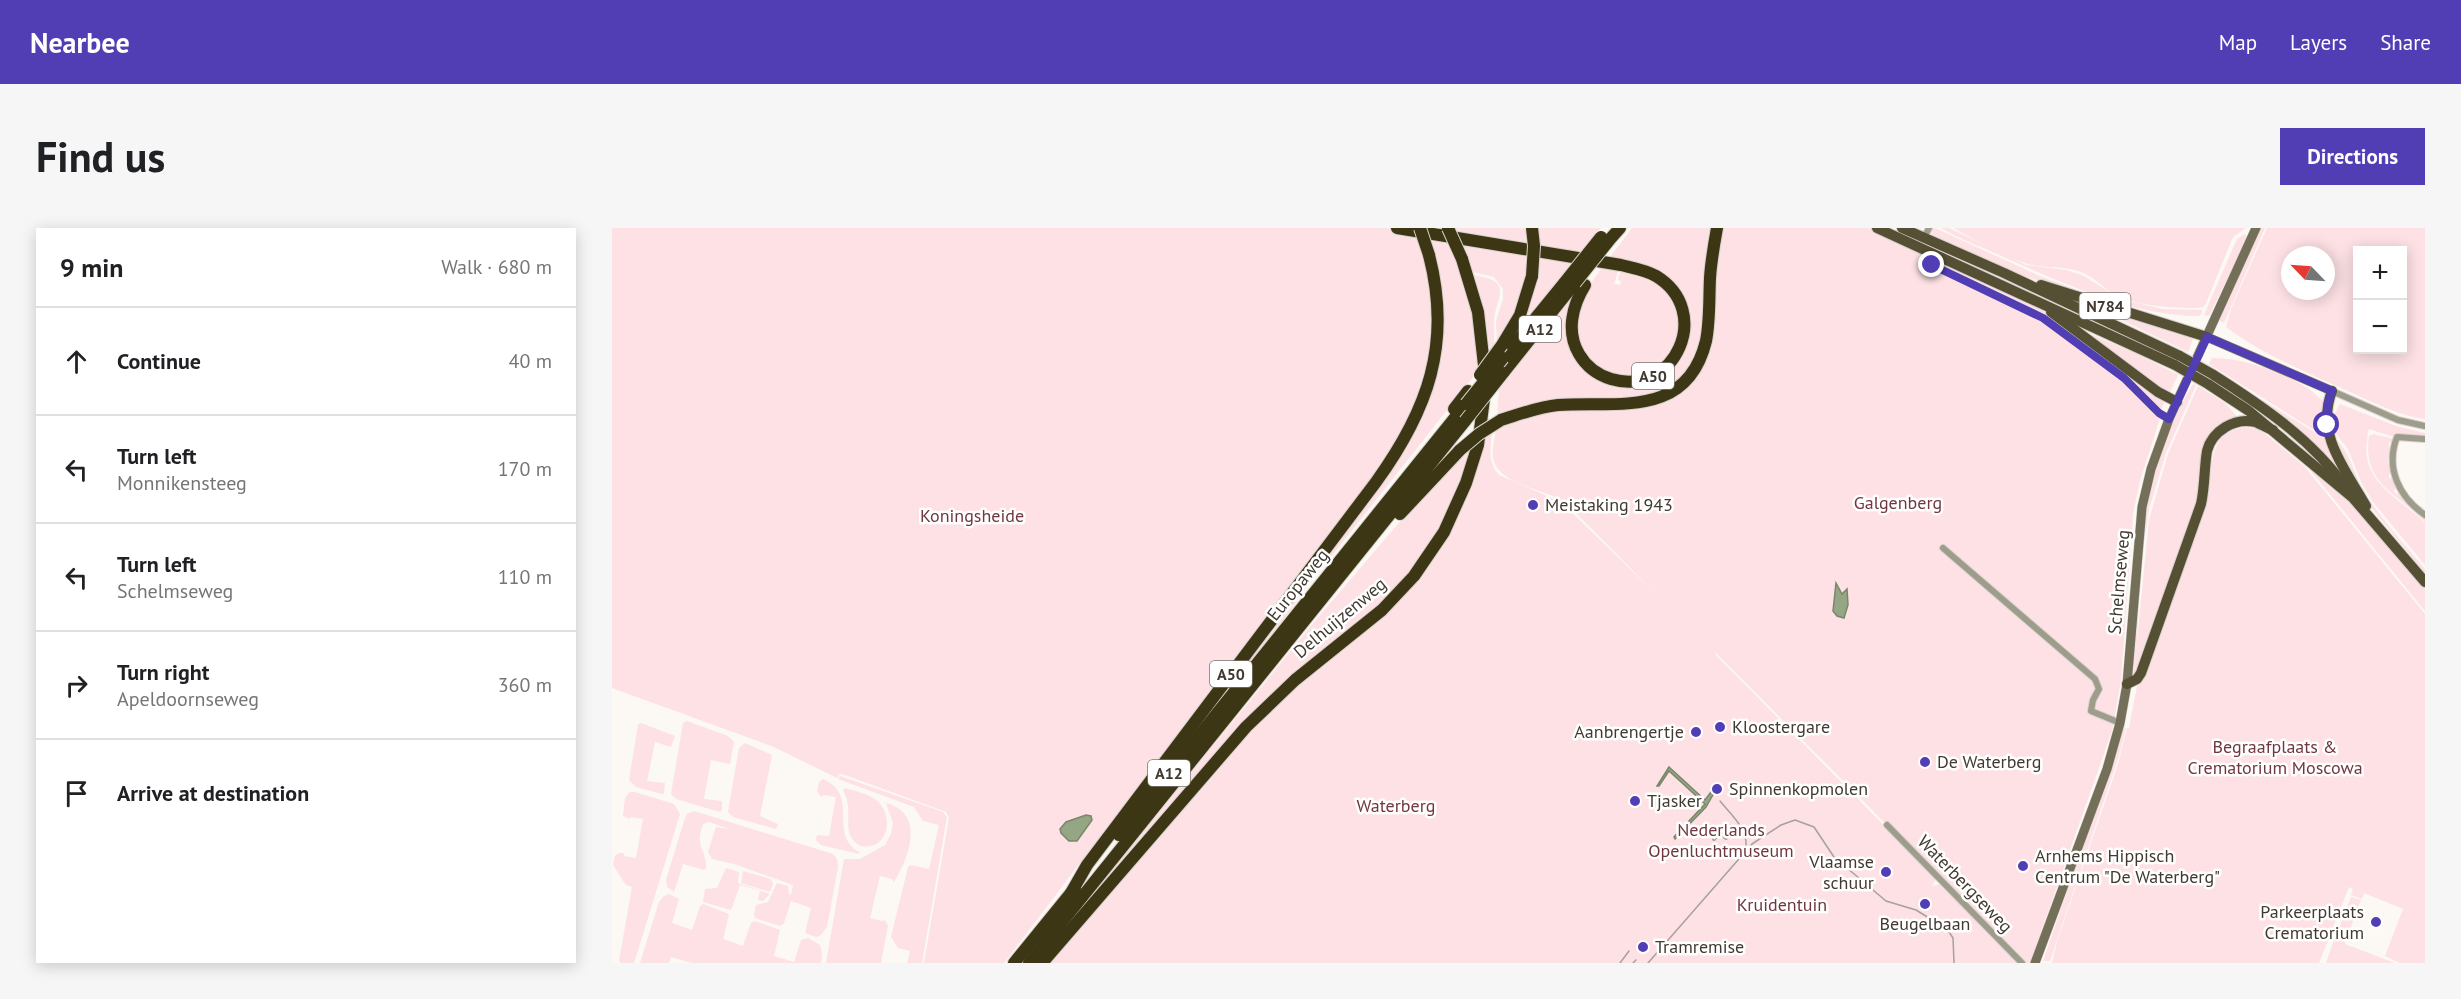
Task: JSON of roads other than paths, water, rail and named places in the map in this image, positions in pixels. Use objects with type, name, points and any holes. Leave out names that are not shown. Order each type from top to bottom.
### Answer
[{"type":"highway","name":"A50","points":[[1397,228],[1622,265],[1651,274],[1672,290],[1680,302],[1684,317],[1683,340],[1668,364],[1654,375],[1630,382],[1608,378],[1590,368],[1576,348],[1571,330],[1575,283]]},
{"type":"highway","name":"A50","points":[[1071,893],[1087,865],[1376,482],[1404,440],[1424,397],[1436,346],[1438,312],[1429,255],[1420,228]]},
{"type":"highway","name":"Delhuijzenweg","points":[[1042,963],[1235,738],[1295,680],[1393,599],[1425,562],[1444,532],[1462,494],[1475,458],[1485,392],[1485,359],[1476,301],[1462,259],[1448,228]]},
{"type":"highway","name":"A12","points":[[1422,459],[1446,420],[1502,345],[1520,315],[1532,276],[1534,246],[1532,228]]},
{"type":"highway","name":"Europaweg","points":[[1029,963],[1465,421],[1612,234],[1626,228]]},
{"type":"highway","name":"A12","points":[[1365,544],[1397,517],[1460,450],[1501,420],[1550,406],[1628,405],[1649,402],[1665,395],[1682,383],[1698,362],[1706,340],[1712,256],[1717,228]]},
{"type":"highway","name":"Europaweg","points":[[1014,963],[1503,358],[1575,283]]},
{"type":"main road","name":"N784","points":[[1877,228],[2040,303],[2177,360]]},
{"type":"main road","name":"N784","points":[[1902,228],[1926,233],[2253,401],[2298,437],[2338,476],[2353,498]]},
{"type":"main road","name":"Schelmseweg","points":[[2035,963],[2107,769],[2120,723],[2127,684],[2142,507],[2151,469],[2169,419],[2256,228]]},
{"type":"main road","name":"N784","points":[[2004,273],[2207,337]]},
{"type":"main road","name":"N784","points":[[2040,303],[2158,392],[2177,402]]},
{"type":"main road","points":[[2207,337],[2332,391]]},
{"type":"main road","name":"N784","points":[[2210,379],[2353,498],[2374,519],[2425,582]]},
{"type":"main road","name":"N784","points":[[2332,391],[2327,412],[2329,438],[2334,452],[2374,519]]},
{"type":"main road","points":[[2127,684],[2141,673],[2198,513],[2205,488],[2207,452],[2212,440],[2221,430],[2242,422],[2256,422],[2273,430]]},
{"type":"main road","name":"Schelmseweg","points":[[2040,963],[2042,949]]},
{"type":"street","points":[[1926,262],[2043,318],[2124,378],[2159,413],[2169,419]]},
{"type":"street","points":[[2332,391],[2398,420],[2425,426]]},
{"type":"street","points":[[2425,439],[2397,437],[2393,465],[2397,483],[2403,494],[2425,515]]},
{"type":"street","points":[[1943,548],[2095,679],[2099,689],[2092,700],[2091,711],[2120,723]]},
{"type":"street","name":"Waterbergseweg","points":[[1887,825],[2022,963]]},
{"type":"tram line","points":[[1720,801],[1743,831],[1745,852]]},
{"type":"tram line","points":[[1648,963],[1752,844],[1781,825],[1795,820],[1814,827],[1834,857],[1886,901],[1916,910],[1947,929],[1953,938],[1954,963]]},
{"type":"tram line","points":[[1620,963],[1629,951]]},
{"type":"tram line","points":[[1633,963],[1636,960]]},
{"type":"railway","points":[[1714,839],[1719,832],[1726,838]]},
{"type":"place","name":"Meistaking 1943","points":[[1533,505]]},
{"type":"place","name":"Kloostergare","points":[[1720,727]]},
{"type":"place","name":"Aanbrengertje","points":[[1696,732]]},
{"type":"place","name":"De Waterberg","points":[[1925,762]]},
{"type":"place","name":"Spinnenkopmolen","points":[[1717,789]]},
{"type":"place","name":"Tjasker","points":[[1635,801]]},
{"type":"place","name":"Arnhems Hippisch Centrum \"De Waterberg\"","points":[[2023,866]]},
{"type":"place","name":"Vlaamse schuur","points":[[1886,872]]},
{"type":"place","name":"Beugelbaan","points":[[1925,904]]},
{"type":"place","name":"Parkeerplaats Crematorium","points":[[2376,922]]},
{"type":"place","name":"Tramremise","points":[[1643,947]]},
{"type":"park label","name":"Galgenberg","points":[[1898,503]]},
{"type":"park label","name":"Koningsheide","points":[[972,516]]},
{"type":"park label","name":"Begraafplaats & Crematorium Moscowa","points":[[2275,757]]},
{"type":"park label","name":"Waterberg","points":[[1396,806]]},
{"type":"park label","name":"Nederlands Openluchtmuseum","points":[[1721,840]]},
{"type":"park label","name":"Kruidentuin","points":[[1782,905]]}]
